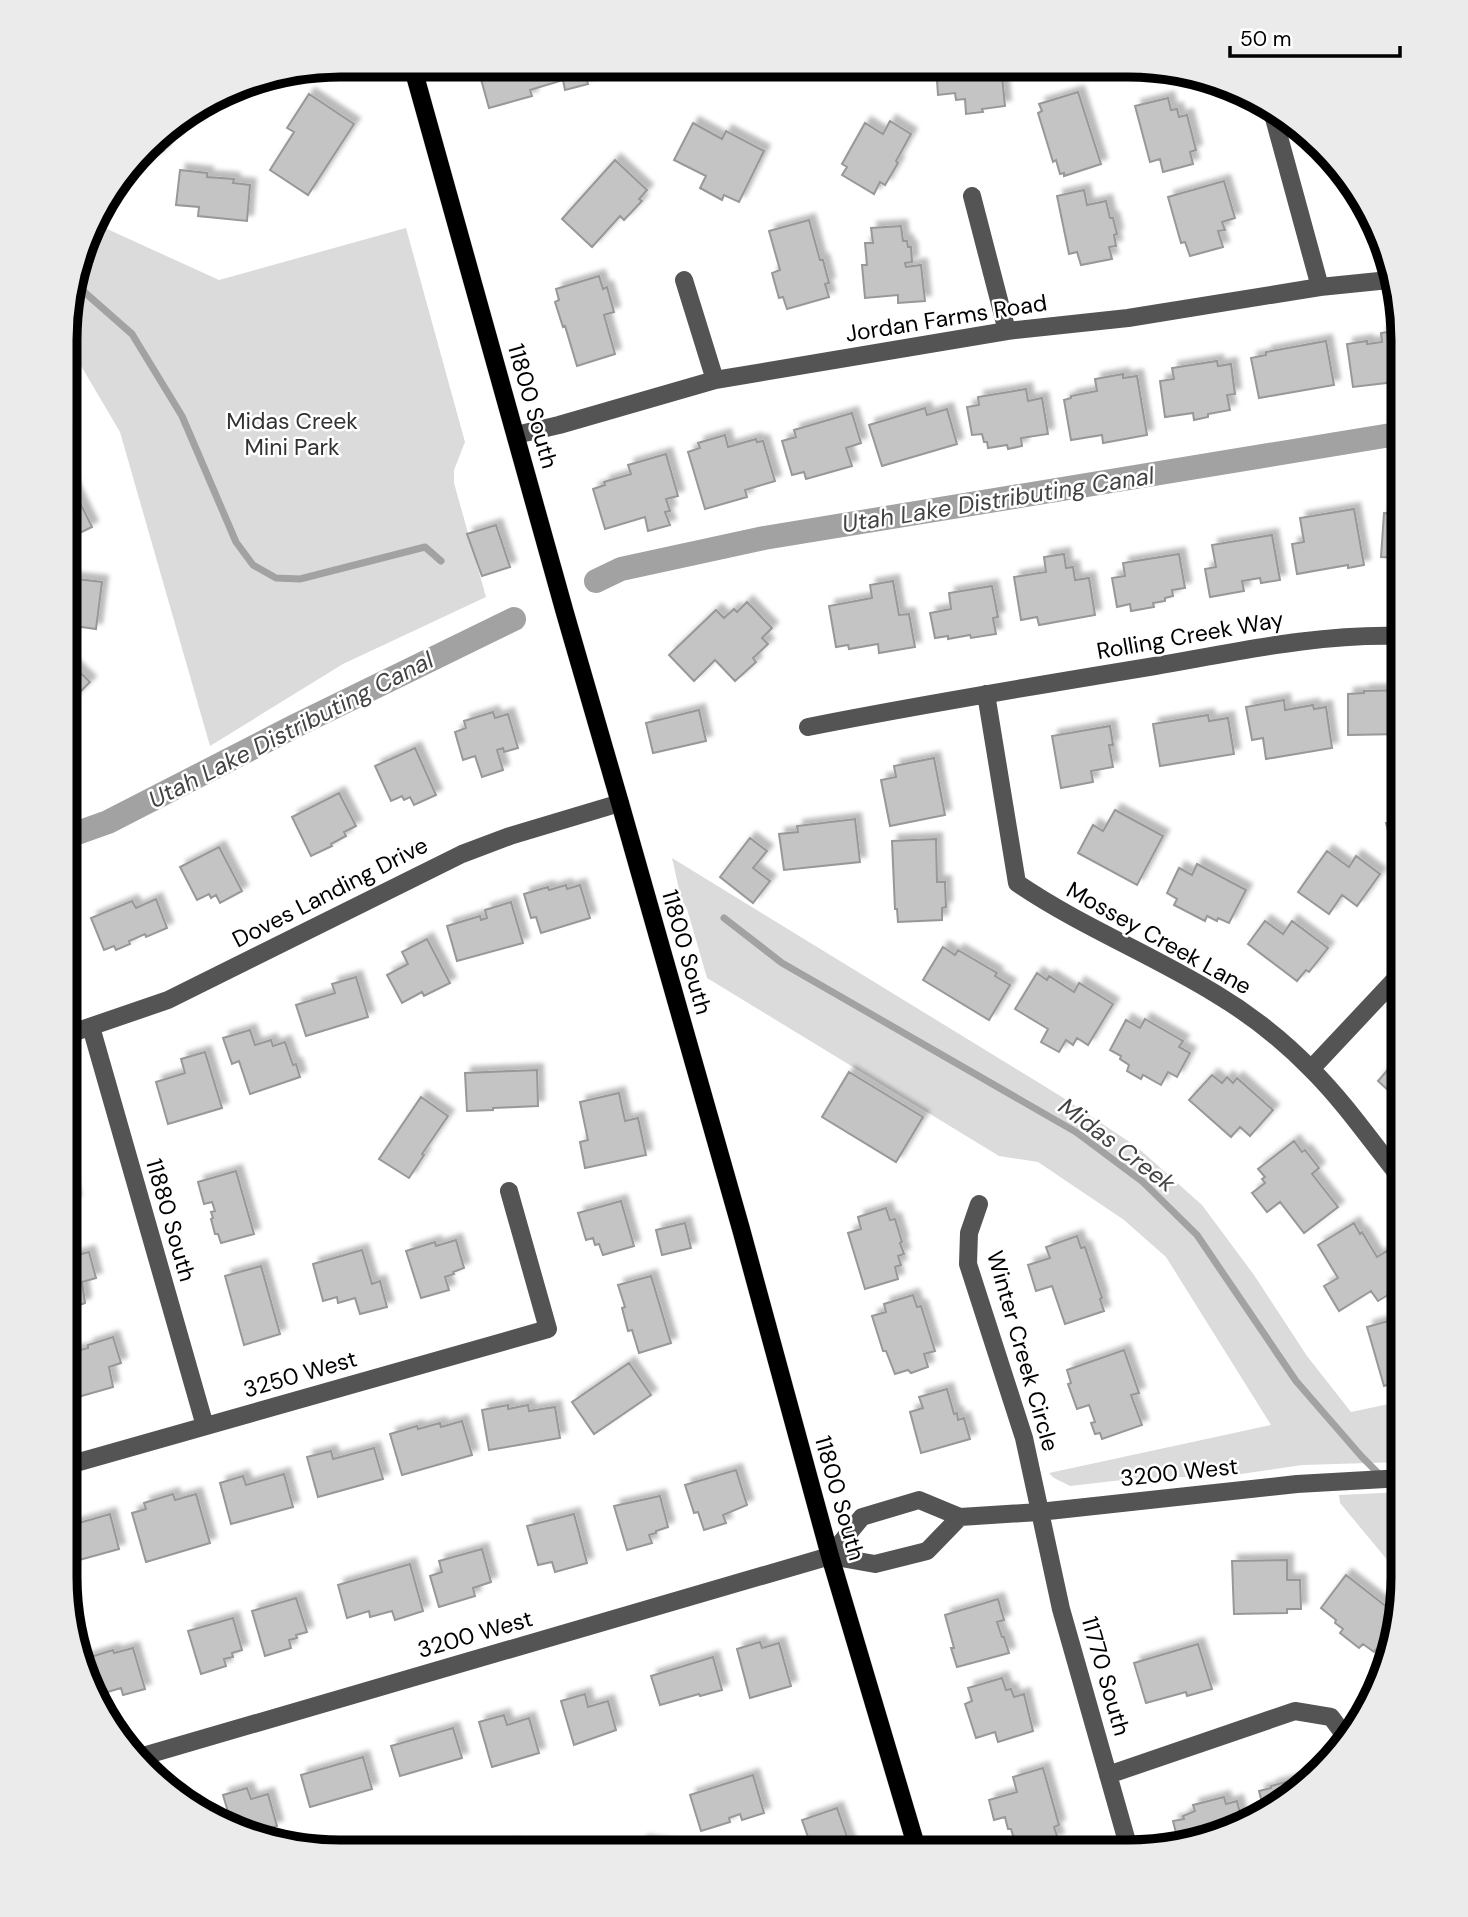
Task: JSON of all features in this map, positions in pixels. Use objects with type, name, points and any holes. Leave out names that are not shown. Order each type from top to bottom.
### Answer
[{"type":"main road","name":"11800 South","points":[[415,77],[830,1556],[914,1840]]},
{"type":"street","points":[[1275,122],[1320,287]]},
{"type":"street","points":[[972,196],[1007,331]]},
{"type":"street","points":[[684,280],[715,380]]},
{"type":"street","name":"Jordan Farms Road","points":[[516,435],[715,380],[1007,331],[1128,318],[1320,287],[1384,281]]},
{"type":"street","name":"Rolling Creek Way","points":[[808,727],[1299,641],[1391,635]]},
{"type":"street","name":"Mossey Creek Lane","points":[[986,694],[1017,883],[1050,906],[1135,948],[1217,995],[1270,1032],[1335,1095],[1391,1166]]},
{"type":"street","name":"Doves Landing Drive","points":[[77,1031],[168,1000],[462,854],[510,836],[620,803]]},
{"type":"street","points":[[1311,1069],[1391,984]]},
{"type":"street","name":"11880 South","points":[[91,1027],[205,1426]]},
{"type":"street","name":"3250 West","points":[[77,1463],[548,1329],[509,1191]]},
{"type":"street","name":"Winter Creek Circle","points":[[979,1204],[969,1233],[968,1264],[1024,1438],[1039,1512]]},
{"type":"street","name":"3200 West","points":[[830,1556],[862,1517],[919,1500],[960,1517],[1039,1512],[1297,1484],[1391,1479]]},
{"type":"street","name":"11770 South","points":[[1039,1512],[1061,1609],[1127,1840]]},
{"type":"street","name":"3200 West","points":[[147,1755],[830,1556],[875,1564],[927,1551],[960,1517]]},
{"type":"street","points":[[1108,1775],[1295,1711],[1331,1717],[1341,1731]]},
{"type":"green space","name":"Midas Creek Mini Park","points":[[103,227],[219,280],[406,228],[465,442],[454,470],[454,483],[486,597],[343,664],[210,746],[120,432],[77,359],[82,289],[91,255]]},
{"type":"green space","points":[[672,858],[1062,1097],[1137,1147],[1202,1205],[1254,1275],[1307,1356],[1351,1412],[1391,1404],[1391,1462],[1302,1465],[1227,1476],[1140,1478],[1070,1486],[1054,1478],[1049,1473],[1271,1425],[1166,1257],[1124,1220],[1038,1162],[999,1156],[707,978],[687,909],[681,898]]},
{"type":"green space","points":[[1391,1493],[1391,1565],[1340,1503],[1339,1495]]},
{"type":"building","points":[[480,77],[586,77],[588,84],[565,90],[563,80],[530,90],[532,96],[489,108]]},
{"type":"building","points":[[937,77],[1002,77],[1005,106],[966,114],[965,99],[956,100],[955,93],[938,95]]},
{"type":"building","points":[[1078,92],[1101,164],[1064,176],[1064,173],[1060,174],[1056,160],[1053,162],[1038,113],[1042,111],[1039,104]]},
{"type":"building","points":[[309,94],[354,124],[308,195],[270,170],[294,132],[287,128]]},
{"type":"building","points":[[1168,98],[1171,110],[1177,109],[1179,117],[1187,115],[1196,150],[1190,152],[1193,164],[1163,172],[1160,159],[1150,162],[1135,106]]},
{"type":"building","points":[[890,121],[911,134],[885,185],[880,182],[874,194],[842,175],[847,167],[842,164],[865,123],[883,134]]},
{"type":"building","points":[[693,123],[722,139],[726,131],[764,151],[739,202],[724,195],[722,200],[700,188],[706,176],[674,160]]},
{"type":"building","points":[[162,147],[164,150],[140,169]]},
{"type":"building","points":[[615,160],[647,190],[639,199],[642,201],[624,220],[620,216],[592,247],[562,219]]},
{"type":"building","points":[[180,170],[207,173],[207,177],[234,179],[233,183],[250,185],[247,221],[198,216],[199,207],[176,205]]},
{"type":"building","points":[[1224,181],[1235,218],[1222,222],[1225,230],[1218,231],[1223,247],[1190,256],[1185,242],[1181,243],[1168,197]]},
{"type":"building","points":[[1084,190],[1087,205],[1106,201],[1117,234],[1114,235],[1116,246],[1109,247],[1112,259],[1081,265],[1077,252],[1069,254],[1057,196]]},
{"type":"building","points":[[809,220],[829,283],[825,284],[829,297],[787,309],[783,297],[779,298],[772,273],[780,270],[769,231]]},
{"type":"building","points":[[901,226],[903,241],[907,241],[908,247],[911,247],[912,262],[905,263],[906,267],[921,265],[925,301],[898,303],[898,295],[865,298],[862,265],[867,265],[865,243],[873,243],[871,228]]},
{"type":"building","points":[[599,276],[603,289],[607,287],[614,312],[604,315],[615,354],[577,366],[555,302],[559,300],[556,289]]},
{"type":"building","points":[[1391,332],[1391,382],[1353,387],[1347,344],[1382,342],[1381,333]]},
{"type":"building","points":[[1326,341],[1334,385],[1259,398],[1251,358],[1266,355],[1266,352]]},
{"type":"building","points":[[1217,361],[1218,366],[1231,364],[1235,394],[1227,395],[1230,410],[1194,420],[1193,413],[1165,417],[1160,381],[1174,379],[1172,368]]},
{"type":"building","points":[[1123,374],[1123,378],[1137,376],[1147,435],[1103,443],[1102,435],[1071,440],[1064,400],[1097,391],[1095,379]]},
{"type":"building","points":[[1026,389],[1028,401],[1042,398],[1048,434],[1021,438],[1022,446],[1008,449],[1007,445],[988,448],[982,434],[972,435],[967,407],[979,405],[978,397]]},
{"type":"building","points":[[925,408],[927,415],[947,409],[957,444],[882,466],[869,425]]},
{"type":"building","points":[[852,413],[861,443],[846,448],[852,466],[806,479],[804,472],[792,475],[782,441],[796,437],[794,430]]},
{"type":"building","points":[[725,435],[728,447],[756,439],[757,442],[763,441],[775,481],[745,490],[747,497],[705,509],[688,452],[700,448],[698,443]]},
{"type":"building","points":[[666,454],[678,496],[666,499],[670,511],[665,512],[670,525],[648,531],[645,517],[605,529],[593,489],[605,485],[604,482],[631,474],[628,465]]},
{"type":"building","points":[[77,496],[92,527],[77,534]]},
{"type":"building","points":[[1354,509],[1364,565],[1348,568],[1348,565],[1297,574],[1292,544],[1304,542],[1300,518]]},
{"type":"building","points":[[1384,513],[1391,513],[1391,558],[1381,557]]},
{"type":"building","points":[[496,525],[510,567],[482,576],[467,534]]},
{"type":"building","points":[[1272,535],[1280,580],[1261,583],[1260,578],[1242,581],[1244,591],[1210,597],[1205,569],[1216,567],[1212,545]]},
{"type":"building","points":[[1064,554],[1066,568],[1073,567],[1075,580],[1089,578],[1095,615],[1039,625],[1037,617],[1021,620],[1014,577],[1046,572],[1044,557]]},
{"type":"building","points":[[1179,554],[1185,588],[1172,590],[1173,596],[1153,603],[1154,607],[1131,611],[1130,604],[1117,607],[1112,578],[1125,576],[1123,563]]},
{"type":"building","points":[[77,579],[102,582],[96,629],[77,626]]},
{"type":"building","points":[[893,581],[899,615],[909,614],[915,647],[879,653],[878,644],[849,649],[848,645],[836,647],[829,606],[872,598],[870,585]]},
{"type":"building","points":[[992,586],[998,617],[993,618],[996,634],[971,638],[970,635],[948,639],[948,636],[935,638],[930,613],[951,609],[949,593]]},
{"type":"building","points":[[747,602],[772,628],[762,638],[768,644],[753,658],[756,662],[735,681],[715,660],[694,681],[669,655],[716,610],[724,618],[734,609],[737,612]]},
{"type":"building","points":[[77,670],[90,682],[77,695]]},
{"type":"building","points":[[1391,690],[1391,734],[1348,735],[1348,694]]},
{"type":"building","points":[[1284,700],[1285,710],[1313,705],[1314,709],[1326,707],[1332,748],[1266,759],[1263,738],[1252,740],[1246,707]]},
{"type":"building","points":[[699,710],[706,741],[653,753],[646,723]]},
{"type":"building","points":[[493,712],[495,718],[508,714],[518,748],[504,752],[503,748],[497,750],[503,770],[482,777],[475,756],[463,760],[455,732],[466,728],[464,721]]},
{"type":"building","points":[[1208,715],[1209,721],[1228,718],[1234,754],[1160,766],[1153,724]]},
{"type":"building","points":[[1110,726],[1113,745],[1109,745],[1113,767],[1091,771],[1093,782],[1061,788],[1052,736]]},
{"type":"building","points":[[415,748],[436,795],[414,805],[410,797],[404,800],[402,796],[391,801],[375,766]]},
{"type":"building","points":[[934,758],[945,815],[890,826],[881,780],[896,777],[894,766]]},
{"type":"building","points":[[339,793],[356,826],[344,832],[346,836],[331,844],[332,846],[311,856],[292,817]]},
{"type":"building","points":[[1115,810],[1163,836],[1137,885],[1078,853],[1093,825],[1103,831]]},
{"type":"building","points":[[855,819],[860,862],[784,870],[779,834],[798,832],[797,826]]},
{"type":"building","points":[[1391,822],[1391,840],[1386,823]]},
{"type":"building","points":[[750,838],[767,851],[753,868],[770,881],[753,903],[720,877]]},
{"type":"building","points":[[936,839],[937,882],[945,882],[946,907],[942,908],[942,920],[898,922],[892,841]]},
{"type":"building","points":[[219,847],[242,891],[220,903],[216,895],[211,898],[209,894],[197,900],[180,867]]},
{"type":"building","points":[[1327,851],[1349,867],[1356,856],[1380,874],[1357,906],[1342,895],[1329,914],[1298,892]]},
{"type":"building","points":[[1197,864],[1246,890],[1229,923],[1207,916],[1205,921],[1174,905],[1177,899],[1167,893],[1179,868],[1192,875]]},
{"type":"building","points":[[566,885],[567,889],[580,885],[590,918],[541,933],[536,917],[531,918],[524,894]]},
{"type":"building","points":[[156,899],[167,928],[146,937],[145,934],[116,950],[114,946],[104,950],[91,918],[132,901],[136,908]]},
{"type":"building","points":[[511,902],[523,943],[457,961],[447,926],[480,916],[481,920],[487,918],[485,910]]},
{"type":"building","points":[[1265,921],[1283,934],[1292,921],[1328,948],[1309,972],[1306,970],[1297,981],[1248,944]]},
{"type":"building","points":[[427,939],[450,983],[424,996],[422,992],[402,1003],[387,975],[408,964],[402,952]]},
{"type":"building","points":[[943,947],[955,955],[958,950],[997,973],[995,976],[1010,985],[989,1020],[923,980]]},
{"type":"building","points":[[1037,973],[1047,980],[1049,976],[1074,992],[1079,983],[1113,1004],[1088,1045],[1077,1038],[1073,1045],[1066,1040],[1059,1052],[1041,1042],[1048,1029],[1015,1009]]},
{"type":"building","points":[[356,977],[368,1017],[306,1036],[296,1005],[335,993],[332,984]]},
{"type":"building","points":[[1145,1019],[1183,1041],[1179,1047],[1190,1053],[1177,1077],[1168,1072],[1161,1085],[1143,1075],[1141,1079],[1127,1071],[1129,1065],[1120,1059],[1121,1056],[1110,1050],[1126,1020],[1140,1028]]},
{"type":"building","points":[[250,1030],[255,1045],[271,1040],[273,1046],[285,1042],[300,1077],[250,1094],[239,1061],[232,1064],[223,1038]]},
{"type":"building","points":[[205,1052],[222,1108],[168,1124],[156,1082],[185,1073],[181,1059]]},
{"type":"building","points":[[1391,1066],[1391,1093],[1378,1081]]},
{"type":"building","points":[[537,1070],[538,1106],[467,1111],[465,1073]]},
{"type":"building","points":[[849,1072],[923,1117],[896,1162],[822,1117]]},
{"type":"building","points":[[1212,1075],[1222,1083],[1227,1077],[1233,1083],[1237,1078],[1273,1110],[1250,1136],[1240,1127],[1231,1137],[1189,1100]]},
{"type":"building","points":[[619,1093],[625,1121],[638,1118],[646,1155],[585,1168],[580,1142],[588,1140],[580,1102]]},
{"type":"building","points":[[421,1097],[448,1116],[409,1178],[379,1159]]},
{"type":"building","points":[[1294,1141],[1319,1168],[1312,1174],[1338,1207],[1304,1233],[1280,1202],[1267,1212],[1252,1193],[1265,1183],[1262,1179],[1265,1177],[1258,1169]]},
{"type":"building","points":[[236,1171],[254,1234],[221,1243],[211,1219],[211,1212],[215,1211],[212,1202],[204,1204],[198,1182]]},
{"type":"building","points":[[621,1201],[634,1246],[603,1255],[599,1244],[595,1245],[593,1238],[586,1240],[578,1213]]},
{"type":"building","points":[[886,1208],[890,1220],[895,1219],[902,1242],[900,1243],[904,1254],[898,1256],[901,1265],[895,1267],[898,1279],[865,1289],[848,1233],[861,1229],[858,1217]]},
{"type":"building","points":[[685,1223],[691,1248],[662,1255],[656,1230]]},
{"type":"building","points":[[1354,1223],[1377,1257],[1387,1251],[1391,1258],[1391,1293],[1378,1301],[1371,1291],[1339,1311],[1324,1286],[1338,1278],[1318,1245]]},
{"type":"building","points":[[1077,1236],[1081,1248],[1085,1247],[1104,1311],[1065,1324],[1052,1286],[1036,1291],[1028,1265],[1050,1258],[1046,1247]]},
{"type":"building","points":[[456,1240],[464,1268],[445,1277],[449,1290],[421,1298],[406,1251],[435,1242],[436,1246]]},
{"type":"building","points":[[362,1250],[372,1284],[380,1281],[387,1307],[360,1314],[355,1298],[338,1303],[337,1297],[323,1301],[313,1264]]},
{"type":"building","points":[[89,1252],[96,1278],[82,1282],[85,1303],[77,1306],[77,1255]]},
{"type":"building","points":[[261,1266],[280,1334],[244,1345],[225,1276]]},
{"type":"building","points":[[651,1276],[671,1343],[639,1353],[632,1330],[628,1331],[622,1308],[625,1307],[618,1285]]},
{"type":"building","points":[[913,1295],[917,1307],[921,1306],[935,1351],[924,1354],[928,1367],[911,1373],[908,1370],[895,1374],[886,1351],[883,1351],[872,1316],[886,1312],[884,1304]]},
{"type":"building","points":[[1391,1320],[1391,1384],[1384,1386],[1367,1327]]},
{"type":"building","points":[[113,1337],[121,1363],[109,1367],[113,1387],[78,1397],[77,1351],[88,1348],[88,1345]]},
{"type":"building","points":[[1124,1350],[1139,1393],[1131,1395],[1142,1425],[1102,1439],[1100,1433],[1095,1434],[1091,1423],[1095,1422],[1089,1405],[1077,1409],[1068,1384],[1071,1383],[1067,1370]]},
{"type":"building","points":[[629,1363],[651,1395],[594,1434],[572,1402]]},
{"type":"building","points":[[947,1389],[954,1414],[957,1413],[958,1420],[964,1418],[970,1439],[921,1453],[910,1412],[923,1408],[919,1397]]},
{"type":"building","points":[[508,1405],[508,1409],[528,1405],[529,1411],[555,1407],[560,1438],[489,1450],[482,1410]]},
{"type":"building","points":[[462,1421],[472,1455],[402,1475],[390,1434],[417,1426],[418,1429],[440,1423],[441,1427]]},
{"type":"building","points":[[374,1448],[383,1479],[318,1497],[307,1457],[331,1451],[333,1459]]},
{"type":"building","points":[[736,1470],[747,1505],[723,1515],[726,1523],[704,1530],[698,1512],[694,1513],[685,1485]]},
{"type":"building","points":[[284,1474],[293,1507],[231,1524],[220,1483],[243,1476],[246,1485]]},
{"type":"building","points":[[173,1494],[175,1500],[196,1494],[210,1543],[146,1562],[132,1513],[146,1509],[144,1503]]},
{"type":"building","points":[[660,1496],[668,1527],[649,1535],[652,1543],[627,1550],[614,1506]]},
{"type":"building","points":[[110,1514],[119,1549],[77,1561],[77,1524]]},
{"type":"building","points":[[574,1514],[587,1563],[555,1572],[552,1562],[538,1565],[527,1526]]},
{"type":"building","points":[[482,1549],[491,1582],[473,1588],[475,1596],[439,1607],[430,1576],[442,1572],[439,1561]]},
{"type":"building","points":[[1287,1560],[1287,1580],[1300,1580],[1301,1609],[1287,1609],[1287,1613],[1234,1614],[1232,1561]]},
{"type":"building","points":[[410,1564],[423,1611],[395,1620],[392,1611],[370,1617],[369,1611],[347,1618],[338,1585]]},
{"type":"building","points":[[1346,1575],[1389,1609],[1383,1641],[1374,1652],[1363,1644],[1359,1648],[1340,1633],[1343,1629],[1321,1608]]},
{"type":"building","points":[[296,1598],[307,1632],[289,1640],[291,1648],[265,1656],[252,1611]]},
{"type":"building","points":[[998,1599],[1004,1620],[997,1622],[1009,1653],[957,1667],[945,1615]]},
{"type":"building","points":[[233,1618],[242,1650],[232,1653],[233,1657],[224,1659],[226,1666],[201,1674],[188,1631]]},
{"type":"building","points":[[760,1642],[762,1648],[779,1643],[791,1686],[750,1698],[737,1649]]},
{"type":"building","points":[[1198,1644],[1212,1689],[1187,1696],[1186,1692],[1146,1703],[1134,1663]]},
{"type":"building","points":[[133,1648],[145,1689],[123,1695],[121,1688],[104,1693],[90,1657],[113,1650],[114,1653]]},
{"type":"building","points":[[713,1657],[722,1690],[660,1705],[651,1676]]},
{"type":"building","points":[[1002,1678],[1006,1690],[1011,1689],[1014,1697],[1024,1694],[1033,1731],[998,1742],[995,1732],[976,1738],[965,1704],[972,1701],[968,1688]]},
{"type":"building","points":[[585,1694],[588,1707],[608,1701],[616,1730],[574,1745],[561,1701]]},
{"type":"building","points":[[504,1715],[507,1725],[529,1718],[539,1753],[492,1767],[479,1722]]},
{"type":"building","points":[[453,1728],[462,1758],[400,1776],[391,1746]]},
{"type":"building","points":[[363,1757],[372,1789],[310,1807],[301,1775]]},
{"type":"building","points":[[1043,1768],[1059,1825],[1054,1827],[1058,1839],[1014,1839],[1005,1817],[994,1820],[989,1800],[1017,1792],[1013,1777]]},
{"type":"building","points":[[753,1775],[764,1813],[742,1820],[740,1814],[729,1818],[730,1822],[701,1831],[690,1795]]},
{"type":"building","points":[[1293,1781],[1262,1804],[1259,1791]]},
{"type":"building","points":[[247,1788],[251,1799],[268,1794],[277,1826],[266,1829],[229,1815],[223,1795]]},
{"type":"building","points":[[1224,1797],[1226,1804],[1237,1801],[1240,1815],[1213,1826],[1177,1835],[1173,1821],[1184,1819],[1183,1816],[1195,1811],[1193,1805]]},
{"type":"building","points":[[837,1808],[848,1840],[809,1840],[802,1820]]},
{"type":"waterway","name":"Midas Creek","points":[[82,290],[132,334],[182,416],[236,542],[253,565],[276,578],[300,579],[425,547],[441,561]]},
{"type":"waterway","name":"Utah Lake Distributing Canal","points":[[596,581],[621,569],[764,538],[1391,435]]},
{"type":"waterway","name":"Utah Lake Distributing Canal","points":[[77,833],[108,822],[293,727],[514,619]]},
{"type":"waterway","name":"Midas Creek","points":[[724,918],[782,963],[1076,1132],[1143,1182],[1197,1235],[1296,1381],[1391,1486]]}]
